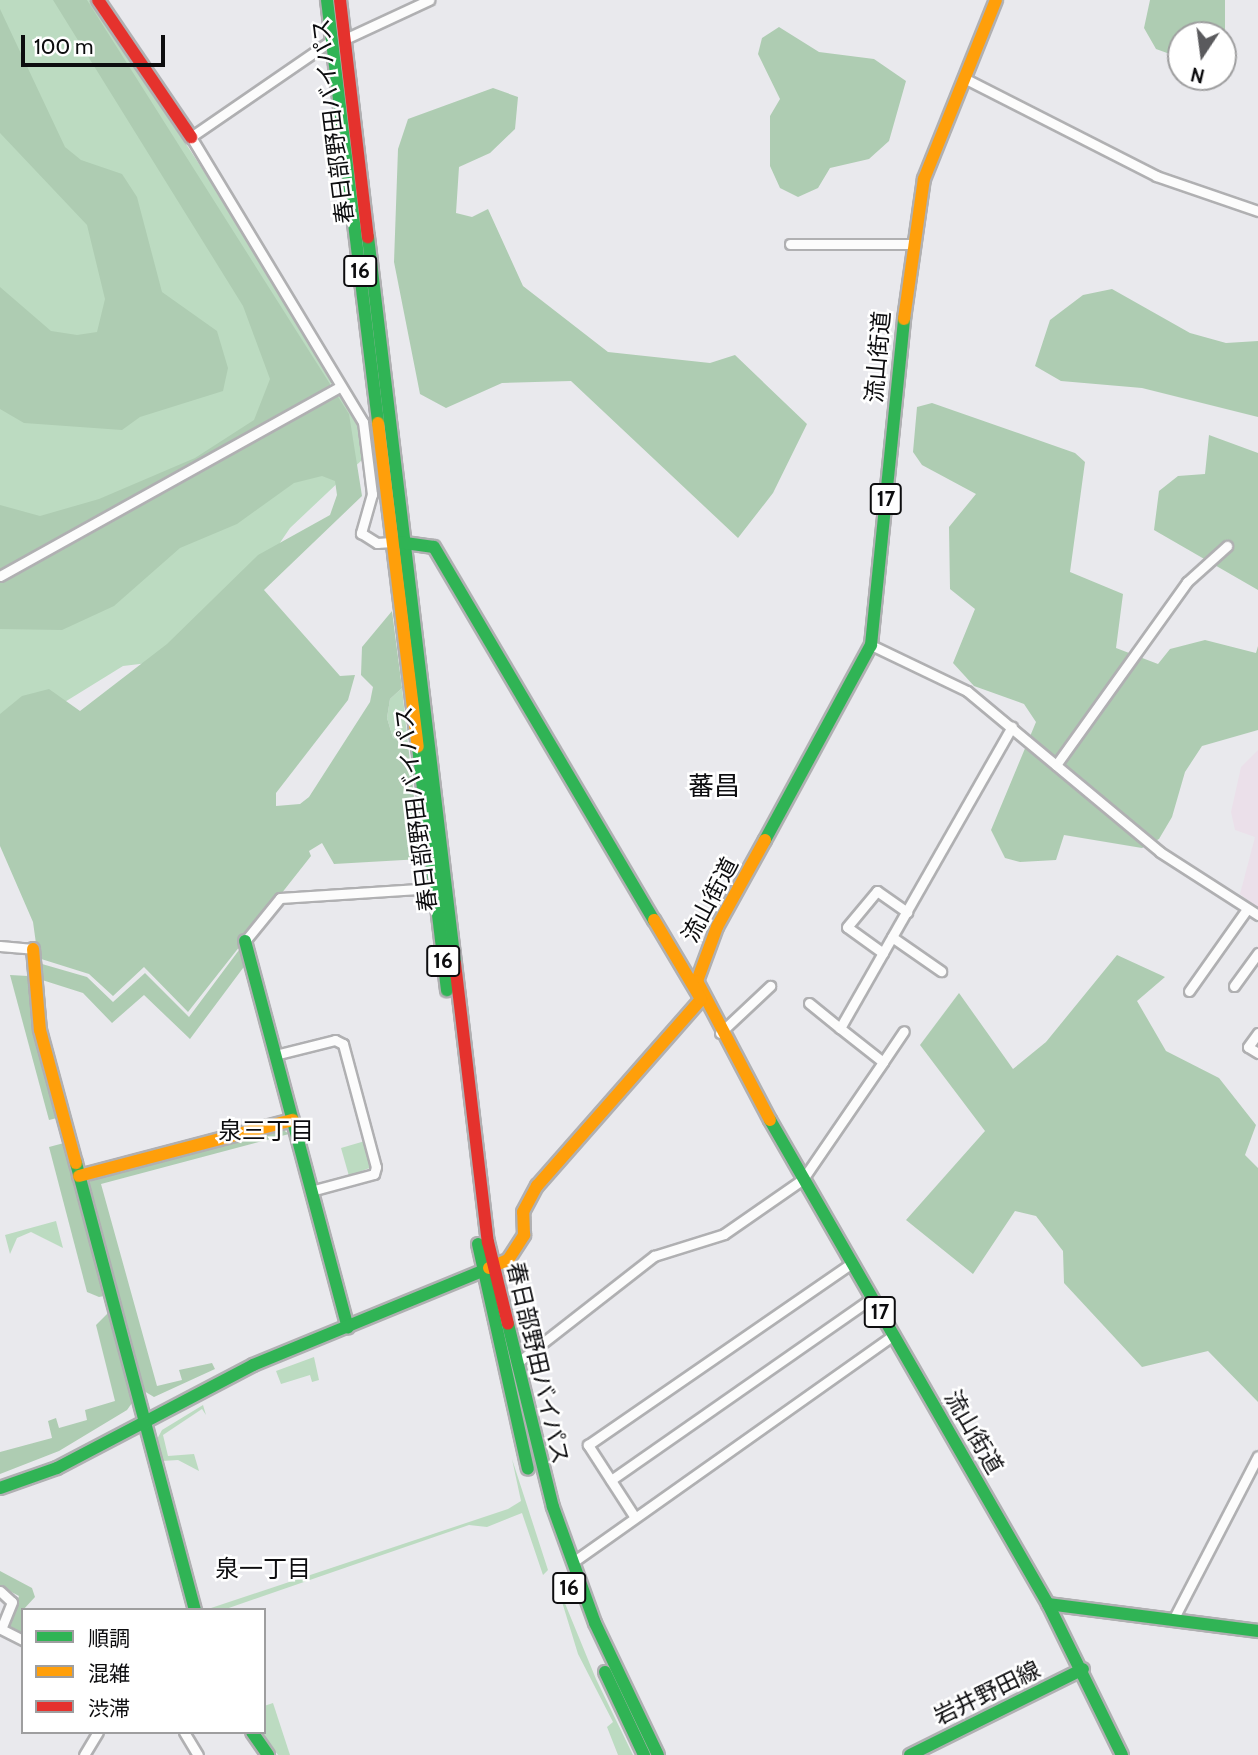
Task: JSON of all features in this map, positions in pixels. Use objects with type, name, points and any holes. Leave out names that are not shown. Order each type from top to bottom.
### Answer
[{"type":"main road","points":[[98,0],[191,137]]},
{"type":"main road","name":"春日部野田バイパス","points":[[327,0],[338,39],[488,1271],[571,1563],[658,1755]]},
{"type":"main road","name":"春日部野田バイパス","points":[[338,39],[340,0]]},
{"type":"main road","name":"流山街道","points":[[996,0],[924,180],[911,244],[871,645],[706,949],[697,981],[701,999],[720,1034],[1048,1604],[1083,1669],[1122,1755]]},
{"type":"main road","points":[[0,1489],[46,1473],[229,1377],[488,1271],[519,1244],[523,1212],[537,1186],[701,999],[434,547],[399,542]]},
{"type":"main road","name":"春日部野田バイパス","points":[[399,542],[434,888],[488,1271],[528,1470],[572,1596],[644,1755]]},
{"type":"main road","points":[[245,941],[348,1327]]},
{"type":"main road","points":[[33,949],[38,1021],[194,1608]]},
{"type":"main road","points":[[79,1176],[293,1120]]},
{"type":"main road","points":[[1048,1604],[1174,1618],[1258,1631]]},
{"type":"main road","name":"岩井野田線","points":[[910,1755],[1083,1669]]},
{"type":"main road","points":[[253,1734],[268,1755]]},
{"type":"street","points":[[399,542],[377,543],[361,533],[372,494],[363,422],[339,387],[191,137],[338,39],[429,0]]},
{"type":"street","points":[[964,78],[1156,176],[1258,211]]},
{"type":"street","points":[[790,244],[911,244]]},
{"type":"street","points":[[0,576],[339,387]]},
{"type":"street","points":[[1056,765],[1187,582],[1227,546]]},
{"type":"street","points":[[871,645],[967,691],[1160,852],[1258,915]]},
{"type":"street","points":[[840,1028],[1012,727]]},
{"type":"street","points":[[245,941],[281,898],[434,888]]},
{"type":"street","points":[[883,953],[847,927],[877,891],[906,912]]},
{"type":"street","points":[[1189,991],[1247,909]]},
{"type":"street","points":[[892,937],[941,971]]},
{"type":"street","points":[[0,946],[33,949]]},
{"type":"street","points":[[1234,986],[1258,953]]},
{"type":"street","points":[[720,1034],[770,985]]},
{"type":"street","points":[[809,1003],[883,1062]]},
{"type":"street","points":[[514,1366],[654,1256],[724,1234],[803,1178],[904,1031]]},
{"type":"street","points":[[1258,1033],[1248,1047],[1258,1053]]},
{"type":"street","points":[[275,1055],[335,1040],[343,1044],[376,1167],[374,1174],[311,1191]]},
{"type":"street","points":[[634,1517],[588,1445],[852,1263]]},
{"type":"street","points":[[611,1480],[872,1298]]},
{"type":"street","points":[[571,1563],[894,1335]]},
{"type":"street","points":[[1174,1618],[1258,1456]]},
{"type":"street","points":[[0,1591],[12,1602],[1,1629],[21,1639]]},
{"type":"street","points":[[84,1755],[97,1734]]},
{"type":"street","points":[[185,1734],[198,1755]]},
{"type":"shaded area","points":[[1258,750],[1258,908],[1240,894],[1255,837],[1235,830],[1231,812],[1241,767]]},
{"type":"green space","points":[[0,0],[91,0],[223,200],[332,383],[0,571]]},
{"type":"green space","points":[[53,0],[87,0],[349,414],[362,496],[264,590],[340,676],[355,675],[348,700],[276,793],[276,806],[300,804],[309,797],[370,702],[373,687],[361,675],[362,647],[392,611],[402,688],[390,699],[387,718],[393,738],[408,744],[421,859],[334,864],[322,843],[309,851],[311,856],[188,1012],[144,967],[113,996],[89,974],[38,958],[33,922],[0,846],[0,714],[22,696],[49,689],[80,711],[167,644],[258,555],[330,515],[337,495],[335,481],[322,476],[294,483],[237,524],[180,548],[114,606],[62,630],[0,629],[0,505],[40,516],[99,499],[195,458],[254,420],[270,379],[243,306]]},
{"type":"green space","points":[[1150,0],[1225,0],[1225,21],[1167,21],[1167,53],[1156,49],[1144,28]]},
{"type":"green space","points":[[0,9],[65,147],[81,160],[122,174],[137,197],[162,292],[217,331],[228,368],[223,391],[140,417],[122,430],[24,423],[0,409],[0,287],[51,331],[77,335],[97,332],[105,299],[87,225],[0,133]]},
{"type":"green space","points":[[779,27],[819,52],[874,59],[906,81],[889,141],[869,159],[830,168],[818,188],[798,197],[780,188],[770,166],[770,116],[780,99],[758,54],[762,38]]},
{"type":"green space","points":[[493,88],[518,97],[515,129],[490,153],[459,167],[456,213],[472,217],[488,209],[523,286],[608,352],[710,363],[735,355],[807,424],[773,493],[738,538],[571,381],[502,383],[446,408],[420,394],[394,262],[398,149],[408,119]]},
{"type":"green space","points":[[1112,289],[1190,333],[1226,343],[1258,341],[1258,417],[1142,388],[1061,381],[1035,366],[1050,320],[1083,295]]},
{"type":"green space","points":[[338,393],[359,426],[363,459],[290,528],[271,556],[148,663],[123,666],[0,742],[0,577]]},
{"type":"green space","points":[[932,403],[1075,453],[1085,462],[1070,572],[1123,594],[1116,648],[1158,664],[1170,649],[1205,640],[1256,653],[1258,646],[1258,730],[1202,746],[1185,772],[1172,817],[1159,839],[1142,848],[1064,835],[1056,860],[1020,862],[1005,858],[991,830],[1036,722],[1024,704],[974,686],[953,663],[975,609],[950,589],[949,527],[976,494],[922,465],[913,452],[917,407]]},
{"type":"green space","points":[[1209,435],[1258,453],[1258,590],[1154,530],[1159,491],[1178,476],[1205,474]]},
{"type":"green space","points":[[402,688],[408,744],[393,738],[387,718],[390,699]]},
{"type":"green space","points":[[239,950],[246,964],[190,1039],[144,995],[112,1023],[83,993],[39,979],[42,964],[87,977],[113,1002],[145,973],[189,1017]]},
{"type":"green space","points":[[1117,955],[1165,977],[1137,1001],[1166,1051],[1219,1078],[1256,1125],[1245,1155],[1258,1168],[1258,1402],[1208,1351],[1142,1367],[1064,1283],[1063,1251],[1036,1216],[1015,1211],[973,1274],[906,1220],[985,1131],[920,1045],[959,993],[1013,1069],[1046,1042]]},
{"type":"green space","points":[[10,975],[28,976],[57,1118],[49,1120]]},
{"type":"green space","points":[[279,1127],[289,1134],[101,1184],[157,1386],[182,1380],[179,1370],[212,1363],[215,1369],[154,1397],[144,1391],[87,1188],[92,1178]]},
{"type":"green space","points":[[365,1141],[372,1167],[349,1176],[341,1148]]},
{"type":"green space","points":[[64,1143],[104,1296],[99,1297],[87,1292],[49,1147]]},
{"type":"green space","points":[[56,1221],[63,1248],[31,1232],[17,1238],[10,1254],[5,1235]]},
{"type":"green space","points":[[109,1312],[132,1403],[127,1410],[59,1451],[0,1474],[0,1452],[52,1438],[48,1421],[56,1418],[59,1428],[87,1420],[85,1410],[115,1401],[96,1325]]},
{"type":"green space","points":[[314,1357],[319,1380],[312,1382],[310,1375],[281,1384],[276,1371]]},
{"type":"green space","points":[[203,1405],[206,1415],[202,1409],[163,1435],[168,1456],[194,1454],[199,1471],[178,1460],[162,1461],[156,1441],[162,1430]]},
{"type":"green space","points":[[512,1459],[548,1570],[543,1575],[522,1513],[487,1527],[469,1525],[229,1608],[211,1608],[508,1509],[521,1501]]},
{"type":"green space","points":[[0,1571],[32,1588],[35,1597],[25,1608],[21,1608],[21,1635],[8,1626],[19,1596],[0,1586]]},
{"type":"green space","points":[[555,1579],[596,1679],[633,1755],[618,1755],[607,1727],[613,1722],[578,1654]]},
{"type":"green space","points":[[273,1703],[290,1755],[278,1755],[262,1734],[266,1734],[266,1705]]},
{"type":"traffic: fast","points":[[327,0],[378,423]]},
{"type":"traffic: fast","points":[[368,237],[455,963]]},
{"type":"traffic: fast","points":[[765,840],[871,645],[904,319]]},
{"type":"traffic: fast","points":[[398,542],[434,547],[654,920]]},
{"type":"traffic: fast","points":[[418,747],[447,990]]},
{"type":"traffic: fast","points":[[245,941],[348,1327]]},
{"type":"traffic: fast","points":[[770,1120],[1048,1604],[1122,1755]]},
{"type":"traffic: fast","points":[[76,1163],[194,1608]]},
{"type":"traffic: fast","points":[[478,1244],[528,1469]]},
{"type":"traffic: fast","points":[[0,1488],[57,1468],[253,1365],[489,1268]]},
{"type":"traffic: fast","points":[[508,1324],[553,1507],[595,1623],[658,1755]]},
{"type":"traffic: fast","points":[[1048,1604],[1258,1631]]},
{"type":"traffic: fast","points":[[910,1755],[1083,1669]]},
{"type":"traffic: fast","points":[[605,1672],[644,1755]]},
{"type":"traffic: fast","points":[[253,1734],[268,1755]]},
{"type":"traffic: slow","points":[[904,319],[924,179],[996,0]]},
{"type":"traffic: slow","points":[[378,423],[418,747]]},
{"type":"traffic: slow","points":[[765,840],[717,927],[697,981],[770,1120]]},
{"type":"traffic: slow","points":[[489,1268],[508,1260],[524,1235],[523,1212],[537,1186],[701,999],[654,920]]},
{"type":"traffic: slow","points":[[33,949],[40,1030],[76,1163]]},
{"type":"traffic: slow","points":[[79,1176],[293,1120]]},
{"type":"traffic: jam","points":[[98,0],[191,137]]},
{"type":"traffic: jam","points":[[340,0],[368,237]]},
{"type":"traffic: jam","points":[[455,963],[488,1242],[508,1324]]},
{"type":"district","name":"蕃昌","points":[[714,787]]},
{"type":"district","name":"泉三丁目","points":[[266,1131]]},
{"type":"district","name":"泉一丁目","points":[[263,1569]]}]
